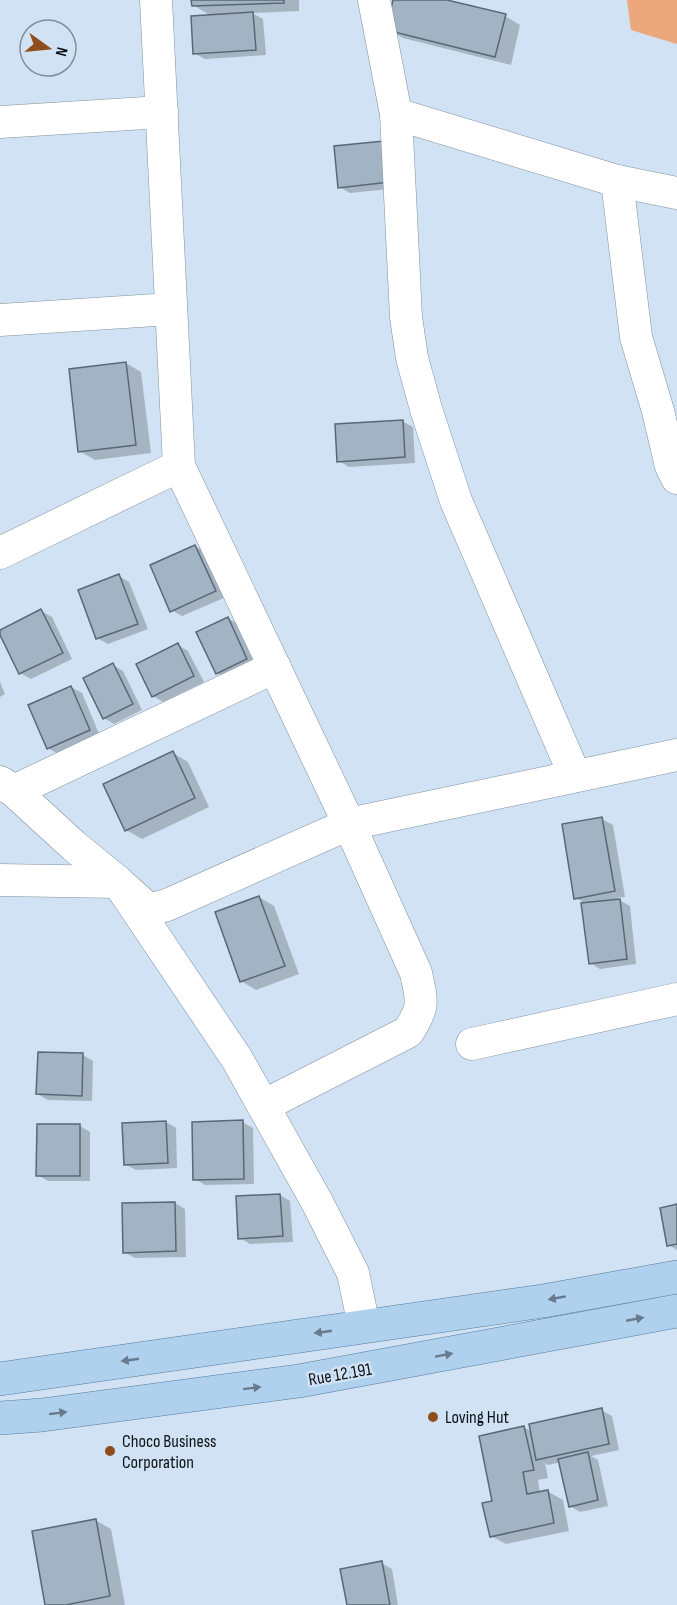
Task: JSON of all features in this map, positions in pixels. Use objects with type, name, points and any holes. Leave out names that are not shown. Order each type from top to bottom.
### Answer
[{"type":"main road","points":[[0,1378],[543,1301],[677,1277]]},
{"type":"main road","name":"Rue 12.191","points":[[0,1418],[42,1415],[299,1381],[677,1311]]},
{"type":"street","points":[[156,0],[179,466],[349,824],[416,973],[421,998],[419,1014],[408,1032],[263,1106]]},
{"type":"street","points":[[374,0],[396,114],[406,317],[412,358],[456,501],[575,776]]},
{"type":"street","points":[[0,122],[162,111]]},
{"type":"street","points":[[396,114],[617,181],[677,194]]},
{"type":"street","points":[[617,181],[636,337],[658,411],[671,466],[677,478]]},
{"type":"street","points":[[0,320],[171,309]]},
{"type":"street","points":[[0,553],[179,466]]},
{"type":"street","points":[[274,668],[7,786],[149,910],[349,824],[677,755]]},
{"type":"street","points":[[0,880],[118,882]]},
{"type":"street","points":[[118,882],[237,1059],[317,1202],[353,1274],[364,1326]]},
{"type":"street","points":[[472,1044],[677,999]]},
{"type":"shaded area","points":[[627,0],[677,0],[677,44],[631,30]]},
{"type":"building","points":[[191,0],[284,0],[284,3],[192,6]]},
{"type":"building","points":[[393,0],[447,0],[506,14],[495,57],[386,30]]},
{"type":"building","points":[[253,12],[256,50],[193,54],[191,16]]},
{"type":"building","points":[[394,140],[398,181],[338,188],[334,146]]},
{"type":"building","points":[[126,362],[136,445],[78,452],[69,369]]},
{"type":"building","points":[[403,420],[405,457],[337,462],[335,424]]},
{"type":"building","points":[[195,545],[216,591],[170,612],[150,565]]},
{"type":"building","points":[[119,574],[138,624],[96,639],[78,590]]},
{"type":"building","points":[[41,609],[63,653],[19,674],[0,635],[0,630]]},
{"type":"building","points":[[228,617],[247,659],[216,674],[196,632]]},
{"type":"building","points":[[178,643],[194,676],[152,697],[136,664]]},
{"type":"building","points":[[113,663],[133,704],[103,719],[83,678]]},
{"type":"building","points":[[71,686],[90,730],[47,749],[28,705]]},
{"type":"building","points":[[173,751],[195,798],[125,831],[103,784]]},
{"type":"building","points":[[602,817],[615,891],[574,899],[562,824]]},
{"type":"building","points":[[259,896],[285,966],[240,982],[215,912]]},
{"type":"building","points":[[620,899],[627,959],[589,964],[581,903]]},
{"type":"building","points":[[38,1052],[83,1053],[82,1096],[36,1094]]},
{"type":"building","points":[[243,1120],[244,1179],[193,1180],[192,1122]]},
{"type":"building","points":[[166,1121],[168,1163],[124,1165],[122,1123]]},
{"type":"building","points":[[37,1124],[80,1124],[80,1176],[36,1176]]},
{"type":"building","points":[[280,1194],[283,1236],[238,1239],[236,1196]]},
{"type":"building","points":[[175,1202],[176,1251],[123,1253],[122,1203]]},
{"type":"building","points":[[677,1204],[677,1244],[667,1246],[660,1208]]},
{"type":"building","points":[[602,1408],[609,1444],[536,1460],[529,1424]]},
{"type":"building","points":[[524,1426],[534,1470],[523,1472],[527,1494],[548,1490],[554,1523],[490,1537],[482,1503],[492,1501],[479,1436]]},
{"type":"building","points":[[588,1452],[598,1500],[569,1507],[558,1459]]},
{"type":"building","points":[[96,1519],[110,1596],[66,1605],[45,1605],[32,1531]]},
{"type":"building","points":[[382,1561],[390,1605],[347,1605],[340,1569]]},
{"type":"place","name":"Loving Hut","points":[[433,1417]]},
{"type":"place","name":"Choco Business Corporation","points":[[110,1451]]}]
